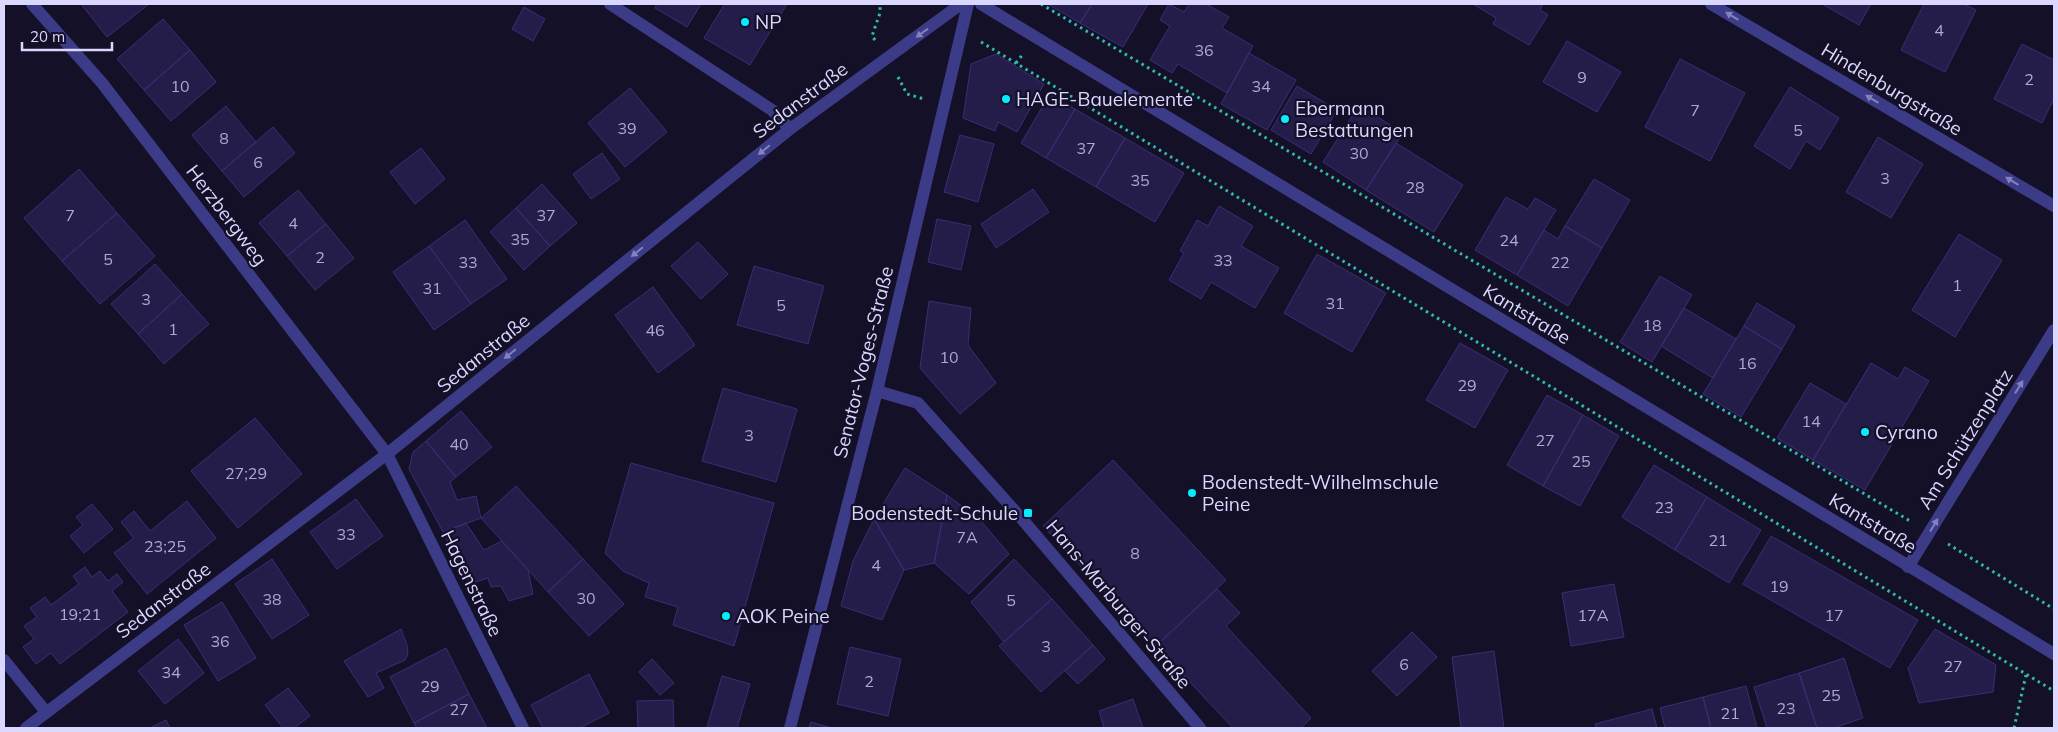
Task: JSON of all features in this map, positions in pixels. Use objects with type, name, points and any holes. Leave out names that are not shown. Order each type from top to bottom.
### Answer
[{"type":"street","name":"Herzbergweg","points":[[32,4],[102,83],[387,454]]},
{"type":"street","points":[[610,4],[772,110],[790,129]]},
{"type":"street","name":"Sedanstraße","points":[[26,728],[387,454],[790,129],[961,4]]},
{"type":"street","name":"Senator-Voges-Straße","points":[[790,728],[876,391],[968,4]]},
{"type":"street","name":"Kantstraße","points":[[981,4],[2054,654]]},
{"type":"street","name":"Hindenburgstraße","points":[[1711,4],[2054,206]]},
{"type":"street","name":"Am Schützenplatz","points":[[1908,567],[2054,330]]},
{"type":"street","name":"Hans-Marburger-Straße","points":[[876,391],[918,403],[1022,518],[1200,728]]},
{"type":"street","name":"Hagenstraße","points":[[387,454],[523,728]]},
{"type":"street","points":[[4,660],[46,712]]},
{"type":"path","points":[[1041,4],[2054,608]]},
{"type":"path","points":[[962,30],[2054,691]]},
{"type":"path","points":[[2014,728],[2026,675]]},
{"type":"building","points":[[81,4],[149,4],[107,37]]},
{"type":"building","name":"NP","points":[[657,4],[701,4],[687,27],[655,8]]},
{"type":"building","name":"NP","points":[[722,4],[787,4],[750,65],[704,38],[724,5]]},
{"type":"building","points":[[1048,4],[1092,4],[1080,23]]},
{"type":"building","points":[[1092,4],[1148,4],[1123,47],[1080,23]]},
{"type":"building","points":[[1169,4],[1184,12],[1189,4],[1206,4],[1229,17],[1222,28],[1253,46],[1227,93],[1178,64],[1172,73],[1150,60],[1170,26],[1160,20]]},
{"type":"building","points":[[1473,4],[1543,4],[1540,10],[1548,15],[1529,45],[1493,24],[1496,18]]},
{"type":"building","points":[[1825,4],[1871,4],[1859,25]]},
{"type":"building","points":[[1924,4],[1964,4],[1976,10],[1945,72],[1901,50]]},
{"type":"building","points":[[524,7],[545,19],[533,41],[512,29]]},
{"type":"building","points":[[163,19],[190,50],[144,90],[117,59]]},
{"type":"building","points":[[1567,41],[1621,72],[1597,112],[1543,82]]},
{"type":"building","points":[[2022,44],[2054,60],[2054,98],[2042,123],[1994,99]]},
{"type":"building","points":[[190,50],[216,82],[171,121],[144,90]]},
{"type":"building","points":[[1249,53],[1296,80],[1267,130],[1221,104]]},
{"type":"building","points":[[996,54],[1044,84],[1017,132],[998,122],[995,131],[963,118],[971,64]]},
{"type":"building","points":[[1680,59],[1745,93],[1710,161],[1645,127]]},
{"type":"building","points":[[1297,86],[1337,110],[1311,154],[1271,130]]},
{"type":"building","points":[[1790,87],[1839,118],[1820,150],[1806,141],[1790,169],[1754,146]]},
{"type":"building","points":[[630,88],[667,132],[625,167],[588,123]]},
{"type":"building","points":[[1050,94],[1075,109],[1046,158],[1021,143]]},
{"type":"building","points":[[1359,105],[1403,133],[1366,190],[1323,162]]},
{"type":"building","points":[[226,106],[256,142],[222,171],[192,135]]},
{"type":"building","points":[[1075,109],[1125,138],[1096,187],[1046,158]]},
{"type":"building","points":[[273,127],[295,153],[244,197],[222,171]]},
{"type":"building","points":[[960,135],[994,144],[978,202],[944,192]]},
{"type":"building","points":[[1878,137],[1923,164],[1891,218],[1846,192]]},
{"type":"building","points":[[1125,138],[1184,173],[1155,222],[1096,187]]},
{"type":"building","points":[[1396,143],[1463,185],[1434,232],[1366,190]]},
{"type":"building","points":[[421,148],[445,179],[415,204],[390,172]]},
{"type":"building","points":[[602,153],[620,179],[591,199],[573,174]]},
{"type":"building","points":[[79,169],[117,213],[62,261],[24,218]]},
{"type":"building","points":[[1594,179],[1630,200],[1602,248],[1565,226]]},
{"type":"building","points":[[542,184],[577,223],[550,246],[516,208]]},
{"type":"building","points":[[1033,189],[1049,212],[996,248],[981,224]]},
{"type":"building","points":[[298,190],[326,224],[287,256],[259,223]]},
{"type":"building","points":[[1506,197],[1528,209],[1535,198],[1556,210],[1517,275],[1475,250]]},
{"type":"building","points":[[1219,206],[1253,226],[1241,246],[1279,268],[1255,308],[1211,282],[1201,299],[1169,280],[1184,253],[1180,251],[1197,220],[1208,226]]},
{"type":"building","points":[[516,208],[550,246],[524,270],[490,232]]},
{"type":"building","points":[[117,213],[155,256],[100,304],[62,261]]},
{"type":"building","points":[[937,219],[971,226],[961,270],[928,262]]},
{"type":"building","points":[[465,220],[507,279],[471,304],[429,246]]},
{"type":"building","points":[[326,224],[354,258],[315,290],[287,256]]},
{"type":"building","points":[[1565,226],[1602,248],[1568,306],[1517,275],[1544,230],[1558,239]]},
{"type":"building","points":[[1959,234],[2002,260],[1955,337],[1912,310]]},
{"type":"building","points":[[698,242],[728,274],[701,299],[671,266]]},
{"type":"building","points":[[429,246],[471,304],[434,330],[393,272]]},
{"type":"building","points":[[1317,254],[1386,293],[1352,352],[1284,313]]},
{"type":"building","points":[[155,264],[182,294],[138,334],[111,304]]},
{"type":"building","points":[[754,266],[824,286],[808,344],[737,325]]},
{"type":"building","points":[[1660,276],[1692,295],[1652,362],[1620,342]]},
{"type":"building","points":[[653,287],[695,345],[658,373],[615,315]]},
{"type":"building","points":[[182,294],[209,324],[164,364],[138,334]]},
{"type":"building","points":[[929,301],[971,308],[968,345],[996,383],[960,414],[920,368]]},
{"type":"building","points":[[1757,303],[1795,326],[1782,349],[1744,326]]},
{"type":"building","points":[[1684,308],[1736,339],[1713,378],[1661,346]]},
{"type":"building","points":[[1744,326],[1782,349],[1741,417],[1703,394]]},
{"type":"building","points":[[1460,343],[1508,370],[1475,428],[1426,400]]},
{"type":"building","name":"Cyrano","points":[[1871,363],[1898,379],[1905,367],[1929,381],[1865,490],[1813,460]]},
{"type":"building","points":[[1810,383],[1846,404],[1813,460],[1777,438]]},
{"type":"building","points":[[723,388],[797,409],[776,482],[702,461]]},
{"type":"building","points":[[1547,395],[1583,415],[1543,486],[1507,465]]},
{"type":"building","points":[[461,411],[492,447],[456,477],[426,441]]},
{"type":"building","points":[[1583,415],[1619,436],[1580,506],[1543,486]]},
{"type":"building","points":[[255,418],[302,474],[238,528],[191,471]]},
{"type":"building","points":[[426,441],[456,477],[450,482],[457,500],[476,496],[481,518],[443,532],[409,469],[413,452]]},
{"type":"building","points":[[1113,460],[1226,580],[1156,646],[1043,526]]},
{"type":"building","points":[[631,463],[774,503],[734,646],[673,625],[678,607],[645,597],[649,583],[623,571],[605,553]]},
{"type":"building","points":[[1654,465],[1707,497],[1675,550],[1622,517]]},
{"type":"building","points":[[905,468],[947,495],[934,563],[904,570],[874,519]]},
{"type":"building","points":[[516,486],[583,559],[548,592],[481,518]]},
{"type":"building","points":[[947,495],[980,520],[1009,554],[969,594],[934,563]]},
{"type":"building","points":[[1707,497],[1761,530],[1729,583],[1675,550]]},
{"type":"building","points":[[356,499],[383,536],[337,569],[310,532]]},
{"type":"building","points":[[187,501],[216,538],[147,594],[114,553],[134,538],[121,522],[134,511],[150,531]]},
{"type":"building","points":[[92,504],[113,529],[84,553],[70,536],[83,525],[76,517]]},
{"type":"building","points":[[874,519],[904,570],[882,620],[841,606],[853,561]]},
{"type":"building","points":[[466,523],[484,550],[502,541],[528,570],[533,594],[509,601],[501,586],[491,587],[488,578],[470,584],[443,532]]},
{"type":"building","points":[[1771,536],[1918,620],[1890,668],[1743,584]]},
{"type":"building","points":[[272,559],[309,615],[272,639],[235,584]]},
{"type":"building","points":[[583,559],[624,604],[589,636],[548,592]]},
{"type":"building","points":[[1014,559],[1052,599],[1004,642],[971,602]]},
{"type":"building","points":[[85,567],[92,577],[100,571],[108,581],[117,574],[123,582],[112,591],[128,612],[60,664],[51,653],[36,664],[23,647],[34,639],[24,626],[37,617],[30,608],[45,597],[51,605],[79,584],[73,576]]},
{"type":"building","points":[[1614,584],[1624,637],[1571,646],[1562,593]]},
{"type":"building","points":[[1217,589],[1240,613],[1226,626],[1311,718],[1301,728],[1233,728],[1156,646]]},
{"type":"building","points":[[1052,599],[1093,645],[1041,692],[999,646]]},
{"type":"building","points":[[222,602],[256,658],[218,681],[184,625]]},
{"type":"building","points":[[401,629],[408,654],[405,660],[376,673],[384,688],[368,697],[344,661]]},
{"type":"building","points":[[1935,629],[1996,665],[1993,692],[1919,703],[1908,668]]},
{"type":"building","points":[[1412,632],[1437,657],[1397,696],[1372,671]]},
{"type":"building","points":[[178,639],[204,673],[165,704],[138,671]]},
{"type":"building","points":[[1093,645],[1105,659],[1078,684],[1065,671]]},
{"type":"building","points":[[850,647],[901,659],[888,716],[837,704]]},
{"type":"building","points":[[446,648],[469,694],[414,723],[390,677]]},
{"type":"building","points":[[1494,651],[1504,728],[1461,728],[1452,657]]},
{"type":"building","points":[[1844,658],[1863,718],[1833,728],[1817,728],[1799,673]]},
{"type":"building","points":[[652,659],[674,683],[660,695],[639,672]]},
{"type":"building","points":[[1799,673],[1817,728],[1767,728],[1754,687]]},
{"type":"building","points":[[589,674],[609,713],[580,728],[543,728],[531,705]]},
{"type":"building","points":[[722,676],[750,684],[737,728],[707,727]]},
{"type":"building","points":[[1746,686],[1757,728],[1711,728],[1703,697]]},
{"type":"building","points":[[288,688],[310,716],[294,728],[283,728],[265,705]]},
{"type":"building","points":[[469,694],[487,728],[417,728],[414,723]]},
{"type":"building","points":[[1703,697],[1711,728],[1665,728],[1660,708]]},
{"type":"building","points":[[1133,699],[1143,728],[1104,728],[1099,711]]},
{"type":"building","points":[[673,700],[674,728],[638,728],[637,701]]},
{"type":"building","points":[[1652,709],[1657,728],[1596,728],[1595,724]]},
{"type":"building","points":[[166,720],[170,728],[150,728]]},
{"type":"building","points":[[811,722],[832,728],[809,728]]},
{"type":"place","name":"NP","points":[[745,22]]},
{"type":"place","name":"HAGE-Bauelemente","points":[[1006,99]]},
{"type":"place","name":"Ebermann Bestattungen","points":[[1285,119]]},
{"type":"place","name":"Cyrano","points":[[1865,432]]},
{"type":"place","name":"Bodenstedt-Wilhelmschule Peine","points":[[1192,493]]},
{"type":"place","name":"Bodenstedt-Schule","points":[[1028,513]]},
{"type":"place","name":"AOK Peine","points":[[726,616]]}]
